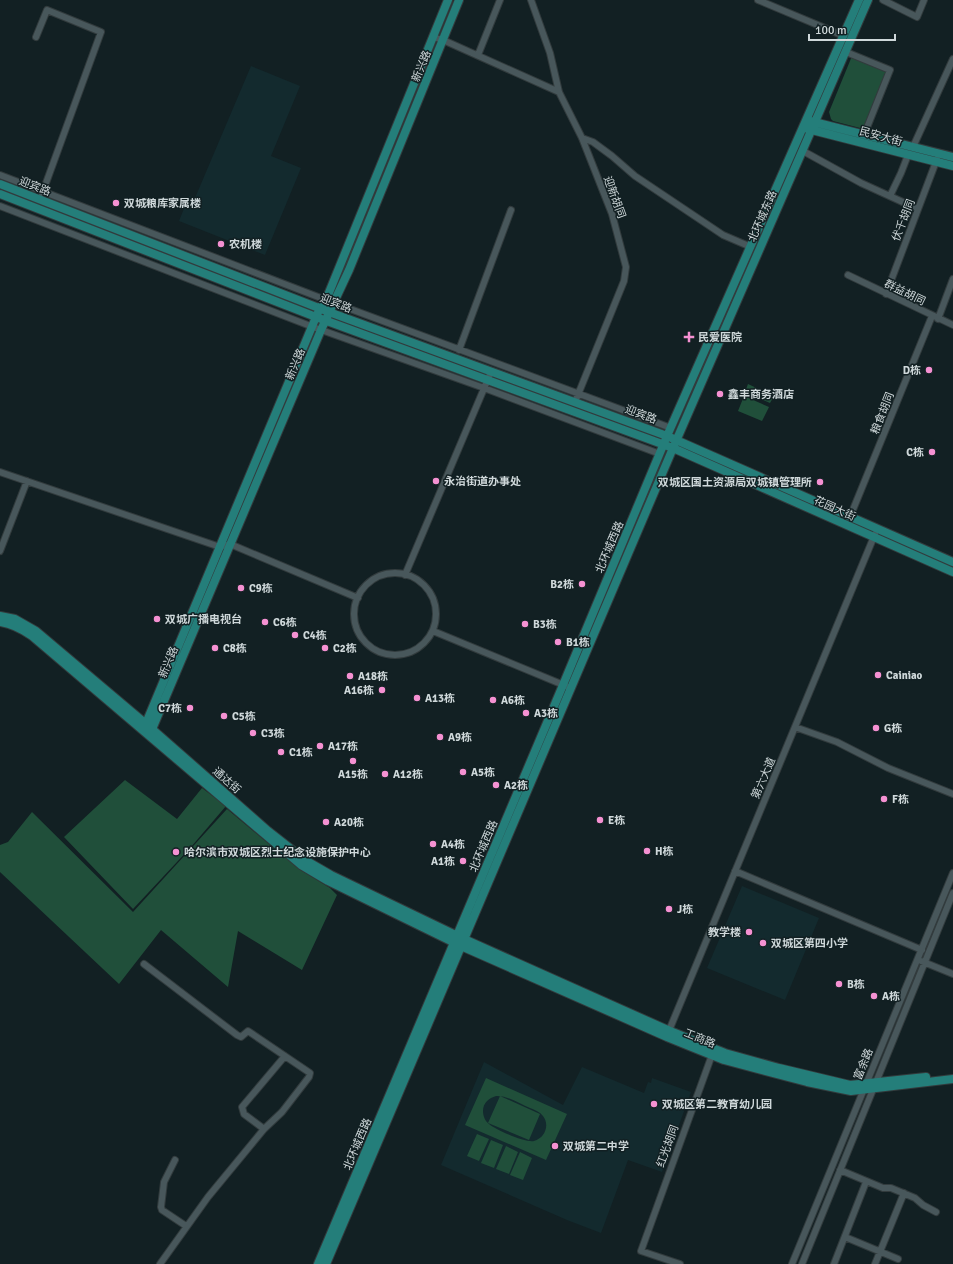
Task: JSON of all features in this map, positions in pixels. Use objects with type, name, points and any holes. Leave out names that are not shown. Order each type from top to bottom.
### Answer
[{"type":"main road","name":"新兴路","points":[[147,730],[224,545],[316,317],[326,300],[448,0]]},
{"type":"main road","name":"新兴路","points":[[224,545],[329,312],[335,304],[460,0]]},
{"type":"main road","name":"北环城东路","points":[[675,444],[803,151],[809,125],[859,0]]},
{"type":"main road","name":"北环城东路","points":[[668,436],[751,247],[809,125],[846,52],[868,0]]},
{"type":"main road","name":"民安大街","points":[[809,125],[864,135],[913,147],[953,166]]},
{"type":"main road","name":"民安大街","points":[[809,125],[908,155],[937,158],[953,157]]},
{"type":"main road","name":"迎宾路","points":[[0,184],[329,312],[460,360],[487,380],[574,402],[668,436]]},
{"type":"main road","name":"迎宾路","points":[[0,194],[316,317],[664,444]]},
{"type":"main road","name":"花园大街","points":[[668,436],[675,444],[874,537],[953,572]]},
{"type":"main road","name":"北环城西路","points":[[567,687],[668,436]]},
{"type":"main road","name":"花园大街","points":[[664,444],[675,444],[878,528],[953,562]]},
{"type":"main road","name":"北环城西路","points":[[318,1264],[459,941],[567,687],[675,444]]},
{"type":"main road","name":"通达街","points":[[0,616],[15,619],[36,631],[301,865],[328,881],[459,941]]},
{"type":"main road","name":"通达街","points":[[0,622],[21,628],[32,636],[147,730]]},
{"type":"main road","name":"北环城西路","points":[[326,1264],[459,941]]},
{"type":"main road","name":"工商路","points":[[459,941],[668,1034],[740,1064],[831,1088],[851,1091],[870,1085],[953,1074]]},
{"type":"main road","name":"工商路","points":[[870,1085],[953,1079]]},
{"type":"street","points":[[478,55],[500,0]]},
{"type":"street","name":"迎新胡同","points":[[531,0],[550,53],[559,92],[582,138],[612,214],[626,267],[624,281],[574,402]]},
{"type":"street","points":[[758,0],[844,36]]},
{"type":"street","points":[[883,0],[917,17],[924,0]]},
{"type":"street","points":[[36,37],[47,10],[101,32],[40,200]]},
{"type":"street","points":[[433,37],[478,55],[559,92]]},
{"type":"street","points":[[846,52],[890,70],[864,135]]},
{"type":"street","points":[[913,147],[953,59]]},
{"type":"street","points":[[582,138],[593,142],[635,176],[723,236],[751,247]]},
{"type":"street","points":[[803,151],[861,183],[918,209]]},
{"type":"street","points":[[890,196],[908,155]]},
{"type":"street","name":"伏千胡同","points":[[886,294],[937,158]]},
{"type":"street","points":[[0,175],[335,304],[671,428]]},
{"type":"street","points":[[0,206],[321,330],[487,380],[660,454]]},
{"type":"street","points":[[460,360],[462,350],[511,210]]},
{"type":"street","name":"群益胡同","points":[[848,275],[953,325]]},
{"type":"street","name":"粮食胡同","points":[[850,517],[935,317],[953,279]]},
{"type":"street","points":[[405,575],[487,380]]},
{"type":"street","points":[[0,472],[224,545],[358,598]]},
{"type":"street","points":[[0,551],[27,481]]},
{"type":"street","name":"第六大道","points":[[668,1034],[878,528]]},
{"type":"street","points":[[400,573],[405,575],[412,576],[423,584],[431,594],[436,606],[436,619],[433,631],[425,643],[413,651],[400,655],[385,654],[372,648],[362,638],[356,626],[354,612],[358,598],[364,587],[374,579],[387,574],[400,573]]},
{"type":"street","points":[[433,631],[567,687]]},
{"type":"street","points":[[795,727],[837,742],[888,768],[953,794]]},
{"type":"street","points":[[735,871],[922,950]]},
{"type":"street","name":"富余路","points":[[802,1264],[840,1170],[917,960],[953,873]]},
{"type":"street","name":"富余路","points":[[792,1264],[925,963],[953,893]]},
{"type":"street","points":[[917,960],[953,974]]},
{"type":"street","points":[[144,964],[238,1035],[242,1037],[248,1031],[310,1073],[309,1077],[282,1112],[264,1129],[208,1197],[160,1264]]},
{"type":"street","name":"红光胡同","points":[[680,1264],[641,1251],[713,1052]]},
{"type":"street","points":[[264,1129],[244,1114],[242,1107],[284,1056]]},
{"type":"street","points":[[175,1160],[164,1182],[161,1207],[162,1210],[186,1226]]},
{"type":"street","points":[[840,1170],[866,1182],[904,1193],[915,1198],[923,1206],[936,1212]]},
{"type":"street","points":[[834,1264],[866,1182]]},
{"type":"street","points":[[875,1264],[904,1193]]},
{"type":"street","points":[[845,1237],[898,1259]]},
{"type":"shaded area","points":[[251,66],[300,86],[271,156],[301,168],[265,255],[179,221],[189,196],[195,198]]},
{"type":"shaded area","name":"双城区第四小学","points":[[742,886],[819,918],[785,1000],[707,968]]},
{"type":"shaded area","name":"双城第二中学","points":[[484,1062],[563,1105],[582,1067],[644,1093],[648,1082],[651,1083],[652,1078],[691,1092],[662,1172],[628,1160],[601,1233],[567,1220],[441,1165]]},
{"type":"green space","points":[[852,56],[887,71],[864,129],[833,121],[829,112]]},
{"type":"green space","points":[[748,384],[774,396],[770,403],[745,392]]},
{"type":"green space","points":[[744,396],[769,407],[762,421],[738,411]]},
{"type":"green space","points":[[125,780],[177,819],[202,788],[226,806],[191,847],[133,909],[64,837]]},
{"type":"green space","points":[[227,809],[299,869],[330,888],[337,895],[302,970],[238,931],[228,987],[161,930],[119,984],[0,872],[0,845],[8,842],[32,812],[133,912]]},
{"type":"green space","points":[[486,1078],[567,1114],[546,1160],[465,1125]],"holes":[[[500,1096],[513,1100],[539,1112],[546,1123],[544,1134],[538,1139],[530,1141],[504,1133],[488,1123],[483,1115],[484,1106],[491,1098]]]},
{"type":"green space","points":[[500,1096],[540,1114],[529,1140],[488,1123]]},
{"type":"green space","points":[[477,1134],[489,1139],[479,1161],[467,1156]]},
{"type":"green space","points":[[491,1140],[503,1145],[494,1168],[481,1163]]},
{"type":"green space","points":[[506,1146],[518,1152],[509,1174],[496,1169]]},
{"type":"green space","points":[[520,1152],[532,1158],[523,1180],[510,1175]]},
{"type":"place","name":"双城粮库家属楼","points":[[116,203]]},
{"type":"place","name":"农机楼","points":[[221,244]]},
{"type":"place","name":"民爱医院","points":[[689,337]]},
{"type":"place","name":"D栋","points":[[929,370]]},
{"type":"place","name":"鑫丰商务酒店","points":[[720,394]]},
{"type":"place","name":"C栋","points":[[932,452]]},
{"type":"place","name":"永治街道办事处","points":[[436,481]]},
{"type":"place","name":"双城区国土资源局双城镇管理所","points":[[820,482]]},
{"type":"place","name":"B2栋","points":[[582,584]]},
{"type":"place","name":"C9栋","points":[[241,588]]},
{"type":"place","name":"双城广播电视台","points":[[157,619]]},
{"type":"place","name":"C6栋","points":[[265,622]]},
{"type":"place","name":"B3栋","points":[[525,624]]},
{"type":"place","name":"C4栋","points":[[295,635]]},
{"type":"place","name":"B1栋","points":[[558,642]]},
{"type":"place","name":"C8栋","points":[[215,648]]},
{"type":"place","name":"C2栋","points":[[325,648]]},
{"type":"place","name":"Cainiao","points":[[878,675]]},
{"type":"place","name":"A18栋","points":[[350,676]]},
{"type":"place","name":"A16栋","points":[[382,690]]},
{"type":"place","name":"A13栋","points":[[417,698]]},
{"type":"place","name":"A6栋","points":[[493,700]]},
{"type":"place","name":"C7栋","points":[[190,708]]},
{"type":"place","name":"A3栋","points":[[526,713]]},
{"type":"place","name":"C5栋","points":[[224,716]]},
{"type":"place","name":"G栋","points":[[876,728]]},
{"type":"place","name":"C3栋","points":[[253,733]]},
{"type":"place","name":"A9栋","points":[[440,737]]},
{"type":"place","name":"A17栋","points":[[320,746]]},
{"type":"place","name":"C1栋","points":[[281,752]]},
{"type":"place","name":"A15栋","points":[[353,761]]},
{"type":"place","name":"A5栋","points":[[463,772]]},
{"type":"place","name":"A12栋","points":[[385,774]]},
{"type":"place","name":"A2栋","points":[[496,785]]},
{"type":"place","name":"F栋","points":[[884,799]]},
{"type":"place","name":"E栋","points":[[600,820]]},
{"type":"place","name":"A20栋","points":[[326,822]]},
{"type":"place","name":"A4栋","points":[[433,844]]},
{"type":"place","name":"H栋","points":[[647,851]]},
{"type":"place","name":"哈尔滨市双城区烈士纪念设施保护中心","points":[[176,852]]},
{"type":"place","name":"A1栋","points":[[463,861]]},
{"type":"place","name":"J栋","points":[[669,909]]},
{"type":"place","name":"教学楼","points":[[749,932]]},
{"type":"place","name":"双城区第四小学","points":[[763,943]]},
{"type":"place","name":"B栋","points":[[839,984]]},
{"type":"place","name":"A栋","points":[[874,996]]},
{"type":"place","name":"双城区第二教育幼儿园","points":[[654,1104]]},
{"type":"place","name":"双城第二中学","points":[[555,1146]]}]
